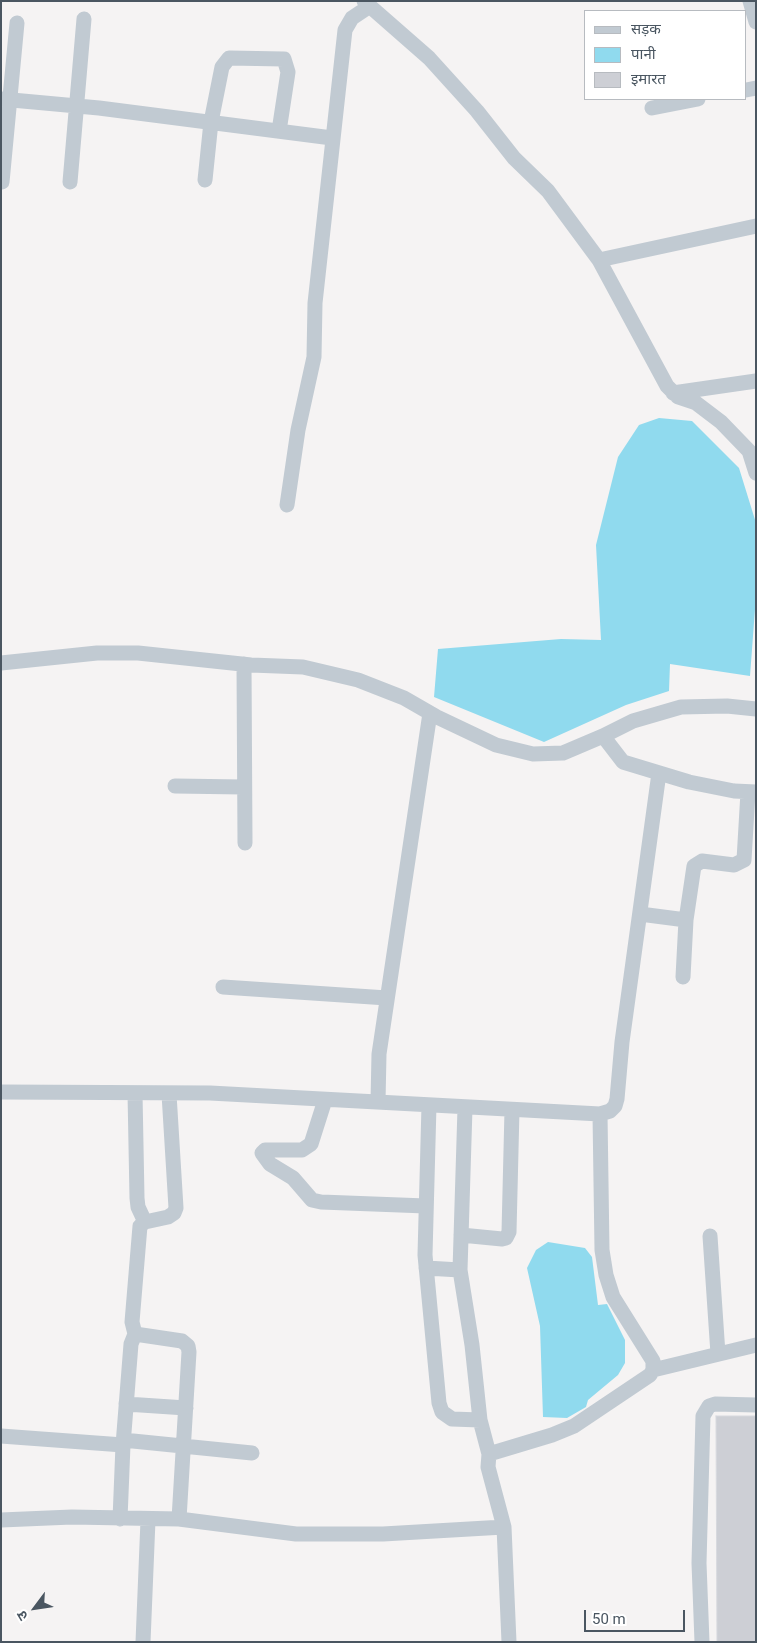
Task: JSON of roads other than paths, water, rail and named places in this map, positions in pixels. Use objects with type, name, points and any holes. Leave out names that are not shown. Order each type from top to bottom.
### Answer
[{"type":"street","points":[[750,1],[756,22]]},
{"type":"street","points":[[287,505],[298,430],[314,357],[315,303],[345,30],[352,18],[367,4],[442,71],[514,158],[548,191],[599,260],[645,347],[673,393],[696,403],[721,422],[749,451],[756,473]]},
{"type":"street","points":[[70,182],[84,19]]},
{"type":"street","points":[[2,182],[6,99],[17,23]]},
{"type":"street","points":[[206,180],[211,122],[225,61],[235,57],[284,59],[288,72],[279,131]]},
{"type":"street","points":[[6,99],[211,122],[332,138]]},
{"type":"street","points":[[652,108],[693,100]]},
{"type":"street","points":[[599,260],[756,226]]},
{"type":"street","points":[[673,393],[756,381]]},
{"type":"street","points":[[1,663],[114,653],[148,653],[244,664],[303,667],[358,680],[404,698],[430,713],[496,745],[533,754],[563,753],[603,736],[633,720],[681,707],[727,706],[756,709]]},
{"type":"street","points":[[244,664],[243,787],[245,843]]},
{"type":"street","points":[[378,1102],[379,1054],[430,713]]},
{"type":"street","points":[[603,736],[623,762],[689,782],[752,792],[744,860],[734,865],[702,861],[696,863],[692,872],[686,920],[683,977]]},
{"type":"street","points":[[1,1092],[210,1093],[600,1114],[614,1109],[617,1099],[622,1042],[659,773]]},
{"type":"street","points":[[175,786],[243,787]]},
{"type":"street","points":[[640,914],[686,920]]},
{"type":"street","points":[[224,987],[387,998]]},
{"type":"street","points":[[135,1094],[137,1198],[138,1207],[145,1222]]},
{"type":"street","points":[[120,1519],[126,1404],[131,1344],[135,1334],[132,1322],[138,1233],[140,1226],[145,1222],[168,1217],[174,1213],[176,1208],[169,1094]]},
{"type":"street","points":[[325,1100],[311,1144],[307,1148],[265,1150],[262,1153],[264,1158],[270,1164],[293,1178],[312,1200],[321,1202],[426,1206]]},
{"type":"street","points":[[429,1105],[426,1268],[439,1403],[442,1412],[452,1419],[480,1420]]},
{"type":"street","points":[[464,1108],[460,1270],[472,1345],[480,1420],[489,1454],[488,1467],[504,1527],[509,1642]]},
{"type":"street","points":[[461,1235],[502,1239],[509,1232],[512,1110]]},
{"type":"street","points":[[489,1454],[552,1436],[574,1426],[650,1375],[653,1370],[653,1361],[613,1297],[606,1275],[602,1250],[600,1114]]},
{"type":"street","points":[[710,1236],[718,1354]]},
{"type":"street","points":[[426,1268],[460,1270]]},
{"type":"street","points":[[135,1334],[177,1340],[188,1346],[179,1519]]},
{"type":"street","points":[[653,1370],[756,1345]]},
{"type":"street","points":[[126,1404],[186,1408]]},
{"type":"street","points":[[702,1642],[699,1563],[703,1416],[709,1406],[715,1404],[756,1405]]},
{"type":"street","points":[[1,1436],[184,1446],[252,1453]]},
{"type":"street","points":[[1,1520],[72,1517],[148,1520],[179,1519],[296,1534],[383,1534],[504,1527]]},
{"type":"street","points":[[144,1642],[148,1520]]},
{"type":"water","points":[[659,418],[692,421],[739,468],[756,523],[756,596],[750,676],[670,664],[669,691],[626,705],[544,742],[434,697],[438,649],[561,639],[601,640],[596,545],[618,457],[639,425]]},
{"type":"water","points":[[548,1242],[585,1248],[592,1257],[598,1305],[607,1304],[625,1340],[625,1363],[618,1375],[588,1400],[586,1407],[567,1418],[543,1417],[540,1326],[527,1268],[536,1250]]}]
